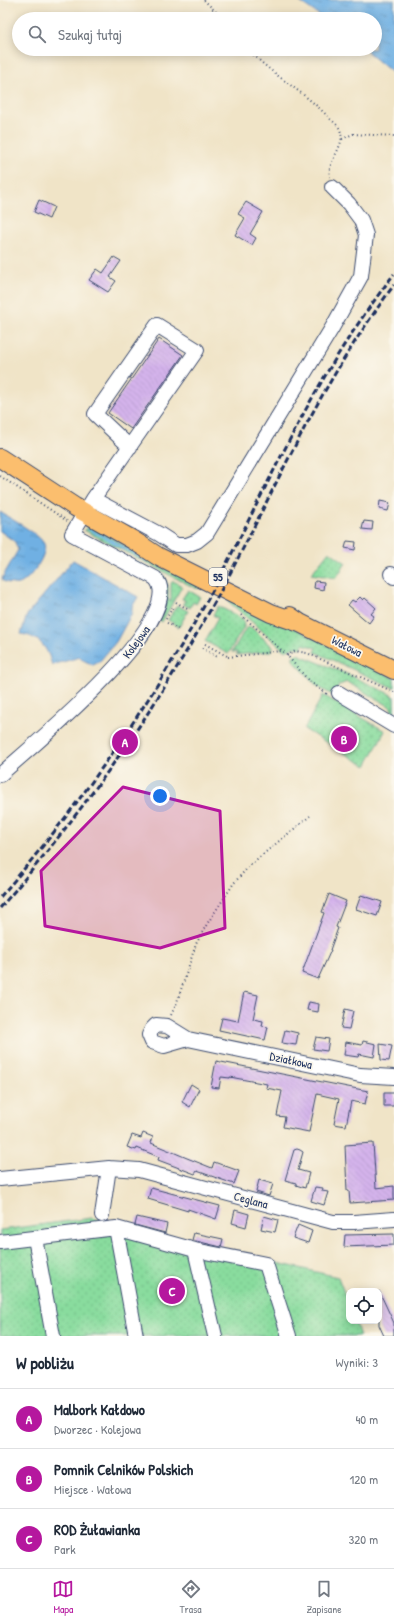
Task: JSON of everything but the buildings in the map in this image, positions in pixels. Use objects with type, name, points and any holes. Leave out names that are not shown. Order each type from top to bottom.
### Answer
[{"type":"main road","name":"55","points":[[0,458],[89,506]]},
{"type":"main road","name":"Wałowa","points":[[89,506],[133,540],[159,556],[237,597],[271,613],[300,623],[394,670]]},
{"type":"street","points":[[130,447],[95,414],[157,325],[197,350],[130,447],[89,506],[159,534],[176,545],[187,545],[197,541],[207,534],[332,328],[361,276],[366,235],[361,220],[331,180]]},
{"type":"street","name":"Kolejowa","points":[[0,775],[52,729],[123,660],[149,624],[159,606],[161,587],[155,578],[72,534],[89,506]]},
{"type":"street","points":[[339,693],[394,726]]},
{"type":"street","name":"Działkowa","points":[[188,1039],[164,1046],[152,1042],[150,1035],[152,1029],[156,1025],[167,1026],[188,1039],[360,1075],[394,1077]]},
{"type":"street","points":[[102,1215],[109,1168]]},
{"type":"street","name":"Ceglana","points":[[0,1179],[109,1168],[139,1170],[334,1222],[394,1219]]},
{"type":"street","points":[[116,1228],[136,1336]]},
{"type":"street","points":[[0,1242],[116,1228],[195,1250],[266,1264],[289,1336]]},
{"type":"street","points":[[35,1238],[53,1336]]},
{"type":"street","points":[[195,1250],[215,1336]]},
{"type":"path","points":[[204,0],[216,12]]},
{"type":"path","points":[[256,56],[325,113],[340,129],[342,139],[331,180]]},
{"type":"path","points":[[342,139],[353,134],[394,136]]},
{"type":"path","points":[[176,602],[189,610]]},
{"type":"path","points":[[166,619],[174,605]]},
{"type":"path","points":[[240,613],[287,656],[295,651],[307,653],[394,692]]},
{"type":"path","points":[[167,623],[178,629]]},
{"type":"path","points":[[206,644],[227,657],[281,651]]},
{"type":"path","points":[[202,648],[219,658]]},
{"type":"path","points":[[167,1026],[176,1005],[196,944],[206,924],[230,889],[251,864],[310,816]]},
{"type":"highlighted area","points":[[123,787],[220,811],[225,928],[160,948],[45,926],[41,871]]},
{"type":"green space","points":[[88,527],[92,527],[204,589],[195,588],[84,530]]},
{"type":"green space","points":[[329,551],[346,563],[336,578],[311,574]]},
{"type":"green space","points":[[125,557],[164,576],[168,587],[168,600],[171,601],[171,583],[173,581],[182,586],[162,622],[159,620],[165,609],[164,597]]},
{"type":"green space","points":[[188,590],[200,597],[196,604],[193,602],[190,608],[183,604],[185,600],[182,599]]},
{"type":"green space","points":[[232,597],[394,678],[394,688],[315,652],[316,648],[303,644],[301,648],[295,647],[285,651],[229,602]]},
{"type":"green space","points":[[177,605],[188,611],[179,627],[168,620]]},
{"type":"green space","points":[[218,606],[243,619],[244,627],[228,654],[205,641],[218,618],[213,615]]},
{"type":"green space","points":[[251,627],[273,647],[272,651],[237,655],[237,652],[232,652],[246,628]]},
{"type":"green space","points":[[297,654],[352,676],[394,696],[394,718],[391,707],[347,682],[339,685],[332,695],[317,686],[293,660],[293,656]]},
{"type":"green space","points":[[323,695],[385,731],[366,766],[304,729]]},
{"type":"green space","points":[[92,1218],[191,1243],[338,1277],[346,1297],[346,1324],[356,1324],[360,1336],[0,1336],[0,1230]]},
{"type":"water","points":[[297,0],[394,0],[394,74],[372,56],[382,56],[382,12],[315,12]]},
{"type":"water","points":[[0,512],[35,534],[40,538],[45,547],[41,559],[33,572],[28,578],[19,584],[3,581],[2,578],[18,550],[15,542],[0,531]]},
{"type":"water","points":[[73,560],[138,597],[132,607],[132,613],[116,642],[99,662],[93,665],[80,657],[52,665],[48,653],[38,640],[28,635],[21,634],[27,615]]},
{"type":"waterway","points":[[89,529],[147,560]]},
{"type":"railway","points":[[0,897],[58,827],[85,791],[112,754],[162,677],[208,599],[309,404],[355,328],[394,274]]},
{"type":"railway","points":[[0,908],[58,838],[137,730],[185,654],[208,614],[304,429],[327,388],[364,328],[394,285]]},
{"type":"place","name":"Pomnik Celników Polskich","points":[[344,739]]},
{"type":"place","name":"Malbork Kałdowo","points":[[125,742]]},
{"type":"place","name":"ROD Żuławianka","points":[[172,1291]]}]
